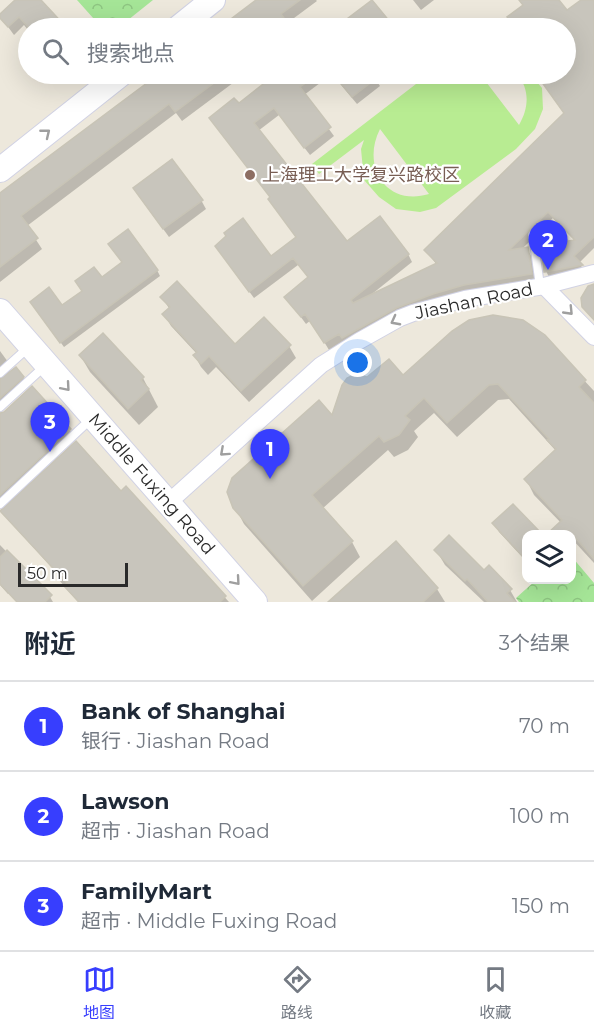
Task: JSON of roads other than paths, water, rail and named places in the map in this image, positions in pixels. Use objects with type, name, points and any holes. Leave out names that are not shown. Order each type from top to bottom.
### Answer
[{"type":"main road","points":[[190,18],[213,0]]},
{"type":"main road","points":[[0,170],[108,84]]},
{"type":"main road","name":"Middle Fuxing Road","points":[[0,311],[255,602]]},
{"type":"street","name":"Jiashan Road","points":[[168,503],[321,365],[359,341],[413,313],[465,299],[542,286],[594,273]]},
{"type":"street","points":[[542,286],[594,337]]},
{"type":"lane","points":[[533,235],[542,286]]},
{"type":"lane","points":[[0,373],[30,346]]},
{"type":"lane","points":[[0,407],[47,364]]},
{"type":"lane","points":[[0,504],[92,417]]},
{"type":"place","name":"上海理工大学复兴路校区","points":[[250,175]]},
{"type":"place","name":"Lawson","points":[[548,270]]},
{"type":"place","name":"FamilyMart","points":[[50,452]]},
{"type":"place","name":"Bank of Shanghai","points":[[270,479]]}]
